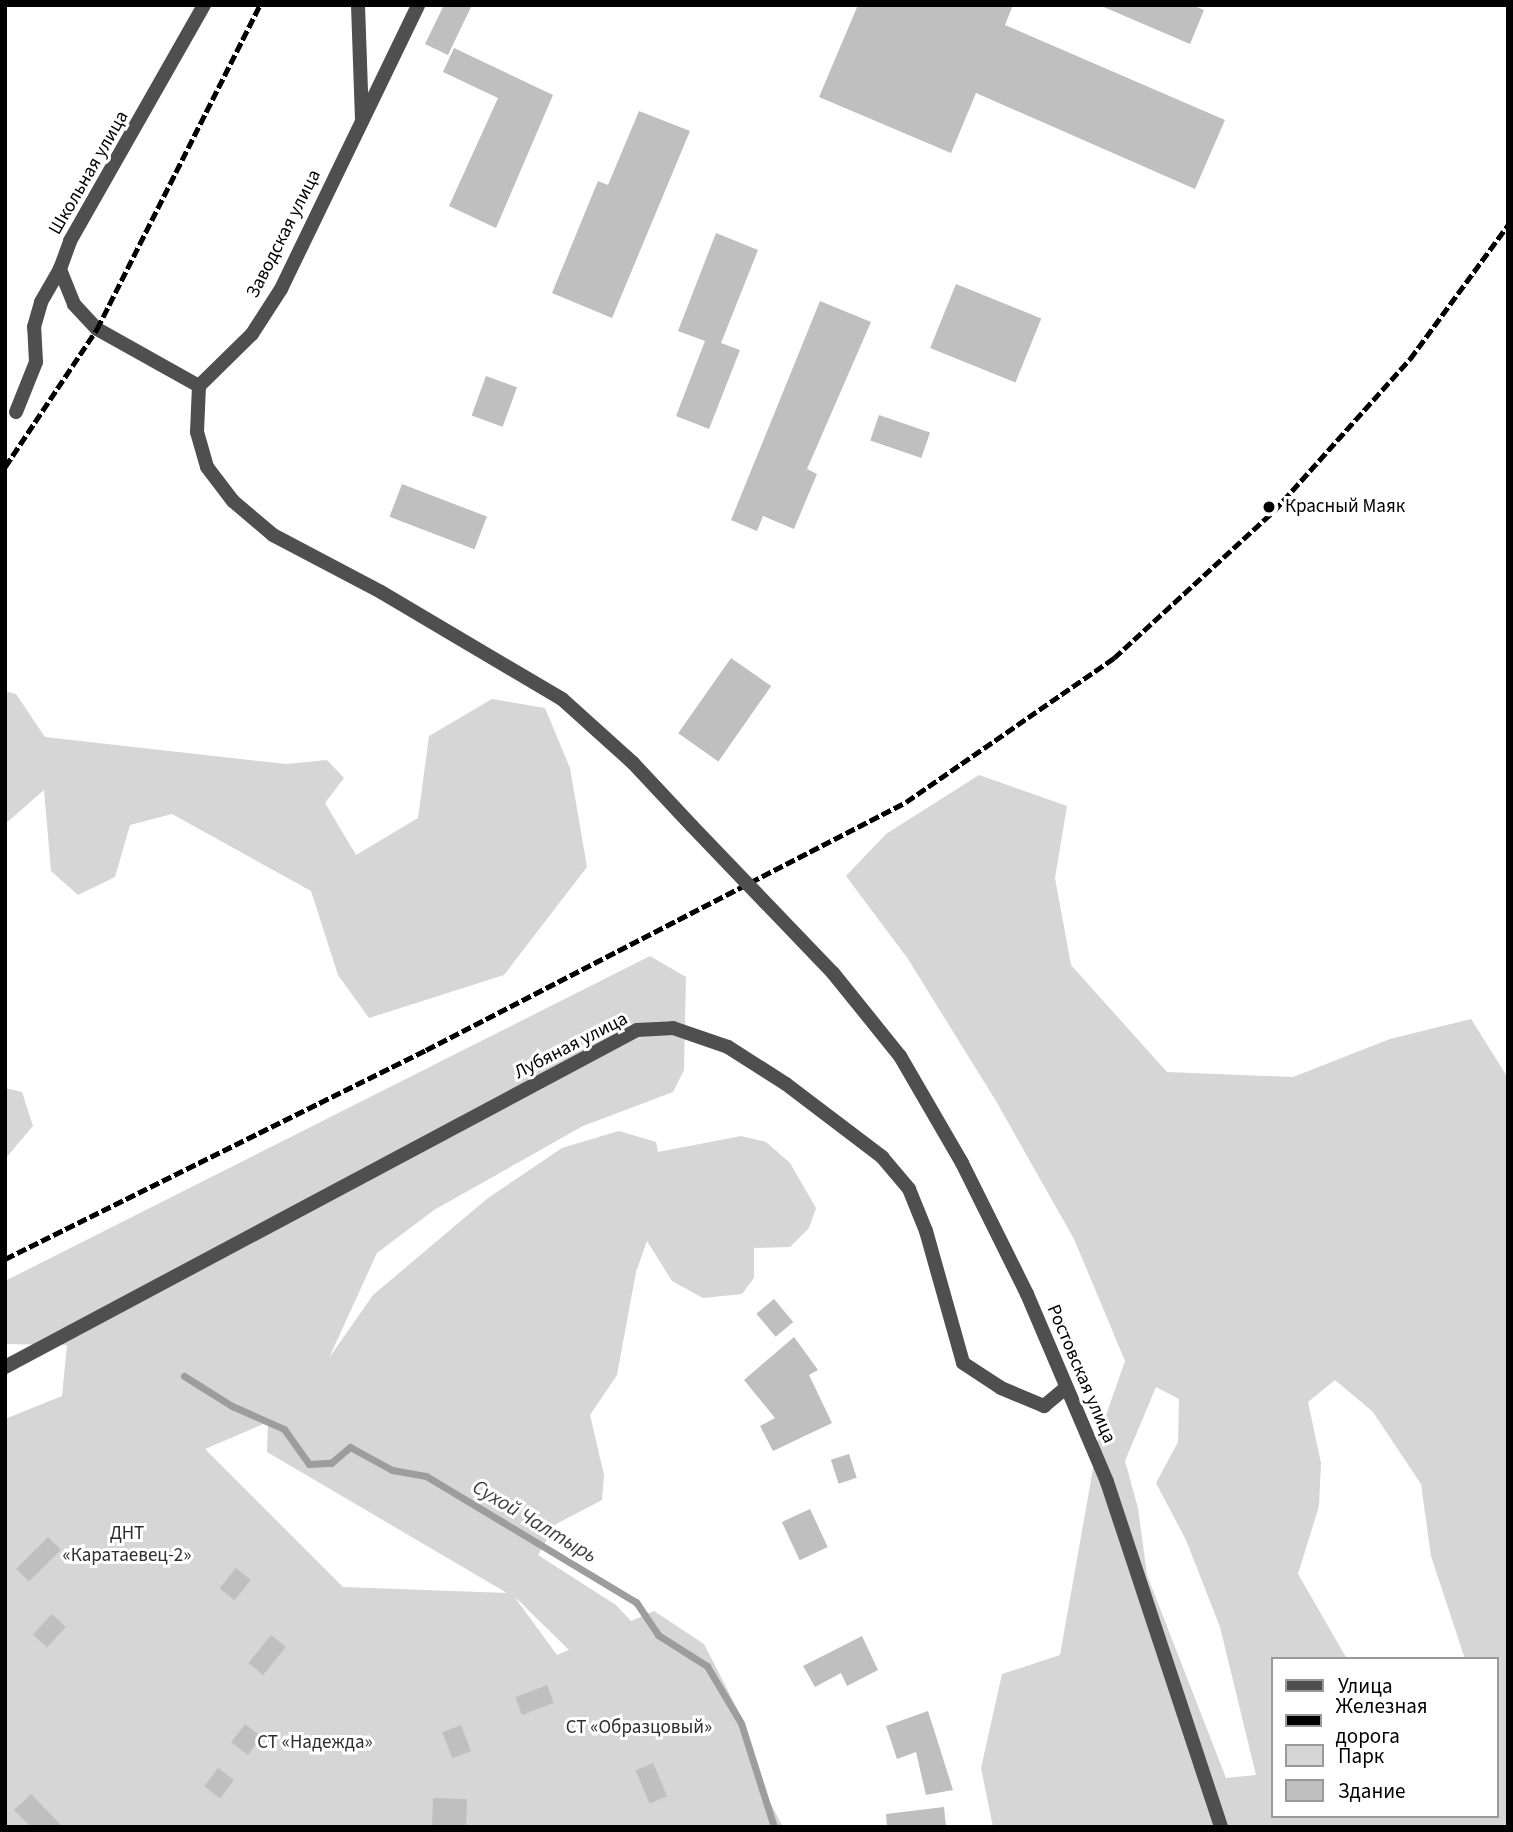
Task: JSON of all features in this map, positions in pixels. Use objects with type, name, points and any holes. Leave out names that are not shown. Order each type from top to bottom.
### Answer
[{"type":"street","name":"Школьная улица","points":[[16,412],[36,362],[34,327],[41,302],[60,269],[70,241],[204,5]]},
{"type":"street","name":"Заводская улица","points":[[358,5],[362,121]]},
{"type":"street","name":"Заводская улица","points":[[199,386],[252,334],[281,289],[418,5]]},
{"type":"street","points":[[60,269],[74,304],[97,330],[199,386]]},
{"type":"street","name":"Ростовская улица","points":[[199,386],[197,432],[207,467],[233,501],[273,535],[381,592],[562,699],[633,763],[833,972],[900,1056],[962,1163],[1027,1294],[1063,1389],[1107,1482],[1221,1827]]},
{"type":"street","name":"Лубяная улица","points":[[5,1367],[637,1030],[673,1028],[728,1047],[786,1084],[882,1157],[909,1189],[926,1231],[963,1363],[1001,1388],[1044,1406],[1063,1389]]},
{"type":"green space","points":[[5,691],[16,694],[45,737],[286,764],[327,760],[344,778],[325,803],[356,855],[418,818],[429,736],[492,699],[545,708],[570,768],[587,867],[504,975],[369,1018],[338,975],[311,891],[172,814],[130,825],[115,877],[78,895],[51,871],[44,790],[5,824]]},
{"type":"green space","points":[[979,775],[1067,806],[1055,878],[1071,965],[1167,1072],[1293,1077],[1390,1039],[1471,1019],[1508,1078],[1508,1827],[993,1827],[981,1768],[1002,1674],[1060,1655],[1099,1435],[1125,1361],[1074,1239],[996,1101],[908,959],[846,876],[886,834]],"holes":[[[1335,1380],[1373,1412],[1421,1484],[1431,1556],[1464,1657],[1499,1657],[1499,1818],[1272,1818],[1272,1657],[1346,1657],[1298,1574],[1319,1506],[1321,1463],[1308,1402]],[[1156,1387],[1179,1399],[1178,1442],[1156,1483],[1186,1540],[1220,1627],[1256,1775],[1226,1778],[1147,1575],[1138,1508],[1125,1461]]]},
{"type":"green space","points":[[650,956],[686,977],[684,1070],[673,1092],[583,1126],[434,1210],[377,1253],[329,1358],[373,1295],[488,1198],[562,1148],[619,1131],[656,1142],[658,1152],[741,1136],[766,1142],[790,1163],[816,1208],[809,1228],[790,1247],[754,1248],[754,1278],[742,1294],[703,1298],[672,1281],[647,1241],[636,1272],[617,1375],[590,1415],[604,1475],[602,1500],[556,1524],[538,1555],[616,1605],[631,1621],[654,1611],[704,1644],[743,1720],[761,1785],[783,1827],[5,1827],[5,1419],[62,1396],[67,1345],[5,1344],[5,1281]],"holes":[[[268,1422],[267,1452],[507,1593],[343,1587],[205,1449]],[[517,1599],[569,1650],[557,1655]]]},
{"type":"green space","points":[[5,1088],[22,1092],[33,1126],[5,1159]]},
{"type":"building","points":[[444,5],[472,5],[448,55],[425,44]]},
{"type":"building","points":[[858,5],[1013,5],[1005,25],[1225,120],[1195,189],[976,93],[951,153],[819,97]]},
{"type":"building","points":[[1099,5],[1192,5],[1204,10],[1190,44]]},
{"type":"building","points":[[454,48],[553,95],[496,228],[449,206],[498,98],[443,72]]},
{"type":"building","points":[[639,111],[690,131],[612,318],[552,293],[598,181],[608,185]]},
{"type":"building","points":[[716,233],[758,250],[721,343],[740,350],[709,429],[676,416],[705,341],[678,331]]},
{"type":"building","points":[[956,284],[1041,318],[1015,382],[930,348]]},
{"type":"building","points":[[820,301],[871,322],[807,469],[817,474],[794,529],[763,516],[757,531],[731,520]]},
{"type":"building","points":[[486,376],[517,387],[503,427],[472,415]]},
{"type":"building","points":[[879,415],[930,433],[921,458],[870,441]]},
{"type":"building","points":[[402,484],[487,517],[474,549],[389,517]]},
{"type":"building","points":[[731,658],[771,686],[718,761],[678,733]]},
{"type":"building","points":[[774,1299],[793,1322],[776,1337],[756,1314]]},
{"type":"building","points":[[794,1337],[818,1370],[809,1375],[832,1423],[773,1451],[760,1426],[775,1418],[744,1380]]},
{"type":"building","points":[[849,1454],[857,1478],[839,1484],[831,1460]]},
{"type":"building","points":[[810,1509],[828,1547],[800,1560],[782,1522]]},
{"type":"building","points":[[48,1537],[61,1550],[29,1582],[16,1569]]},
{"type":"building","points":[[236,1568],[251,1580],[234,1600],[220,1588]]},
{"type":"building","points":[[52,1614],[66,1627],[47,1647],[33,1634]]},
{"type":"building","points":[[271,1635],[286,1647],[263,1675],[248,1663]]},
{"type":"building","points":[[862,1636],[878,1670],[847,1686],[841,1673],[815,1687],[803,1666]]},
{"type":"building","points":[[547,1685],[554,1703],[522,1715],[515,1697]]},
{"type":"building","points":[[928,1711],[953,1790],[926,1795],[916,1752],[897,1759],[886,1726]]},
{"type":"building","points":[[245,1724],[262,1737],[248,1755],[231,1742]]},
{"type":"building","points":[[461,1725],[471,1751],[452,1758],[442,1732]]},
{"type":"building","points":[[653,1763],[667,1796],[650,1804],[636,1770]]},
{"type":"building","points":[[218,1768],[234,1780],[220,1798],[204,1786]]},
{"type":"building","points":[[31,1794],[63,1827],[31,1827],[14,1810]]},
{"type":"building","points":[[433,1798],[467,1799],[466,1827],[432,1826]]},
{"type":"building","points":[[944,1807],[946,1827],[887,1827],[886,1814]]},
{"type":"waterway","name":"Сухой Чалтырь","points":[[184,1376],[232,1406],[284,1429],[309,1464],[331,1463],[350,1447],[392,1470],[426,1476],[636,1602],[658,1635],[707,1666],[741,1723],[774,1827]]},
{"type":"railway","points":[[5,467],[97,329],[260,5]]},
{"type":"railway","points":[[5,1259],[426,1050],[906,802],[1114,658],[1274,511],[1410,359],[1508,225]]},
{"type":"place","name":"Красный Маяк","points":[[1269,507]]},
{"type":"park label","name":"ДНТ «Каратаевец-2»","points":[[127,1545]]},
{"type":"park label","name":"СТ «Образцовый»","points":[[639,1728]]},
{"type":"park label","name":"СТ «Надежда»","points":[[315,1743]]}]
